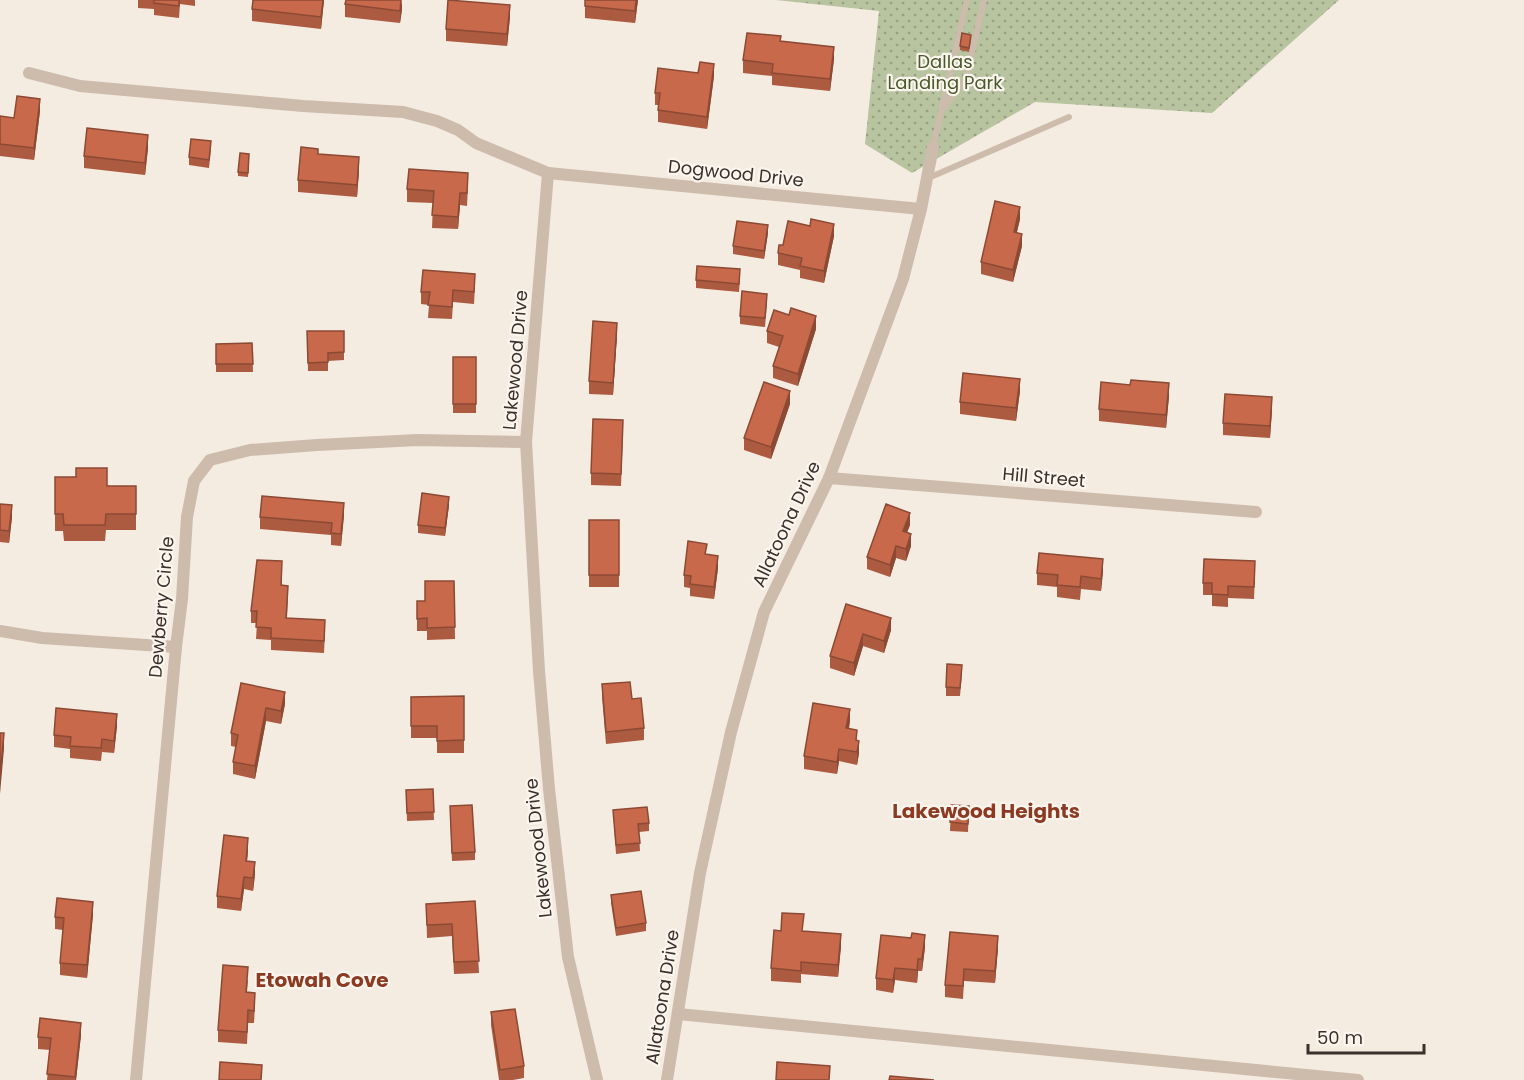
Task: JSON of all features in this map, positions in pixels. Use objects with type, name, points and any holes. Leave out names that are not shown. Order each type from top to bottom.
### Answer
[{"type":"street","points":[[29,73],[80,86],[303,106],[403,112],[437,121],[458,130],[476,143],[548,173]]},
{"type":"street","name":"Allatoona Drive","points":[[667,1080],[700,873],[731,732],[764,612],[829,477],[903,279],[921,209],[933,147]]},
{"type":"street","name":"Dogwood Drive","points":[[548,173],[921,209]]},
{"type":"street","name":"Lakewood Drive","points":[[548,173],[526,442],[539,671],[549,789],[568,957],[597,1080]]},
{"type":"street","name":"Dewberry Circle","points":[[136,1080],[182,599],[187,517],[195,481],[210,460],[250,450],[418,440],[526,442]]},
{"type":"street","name":"Hill Street","points":[[829,477],[1256,513]]},
{"type":"street","points":[[0,631],[42,638],[176,647]]},
{"type":"street","points":[[678,1014],[1358,1080]]},
{"type":"lane","points":[[941,111],[967,0]]},
{"type":"lane","name":"Allatoona Drive","points":[[933,147],[941,111],[966,79],[984,0]]},
{"type":"lane","points":[[926,179],[1070,117]]},
{"type":"green space","name":"Dallas Landing Park","points":[[776,0],[1339,0],[1212,113],[1035,102],[912,173],[865,144],[879,11]]},
{"type":"building","points":[[154,0],[179,0],[179,6],[154,3]]},
{"type":"building","points":[[253,0],[323,0],[321,17],[252,9]]},
{"type":"building","points":[[346,0],[401,0],[400,11],[345,4]]},
{"type":"building","points":[[448,0],[510,5],[507,34],[446,29]]},
{"type":"building","points":[[585,0],[636,0],[635,11],[585,6]]},
{"type":"building","points":[[747,33],[781,36],[780,41],[834,47],[830,79],[772,73],[773,64],[743,60]]},
{"type":"building","points":[[962,33],[971,35],[969,48],[960,46]]},
{"type":"building","points":[[700,62],[714,64],[707,117],[658,110],[660,93],[655,93],[658,68],[698,73]]},
{"type":"building","points":[[17,96],[40,99],[34,148],[0,144],[0,116],[14,118]]},
{"type":"building","points":[[87,128],[148,135],[145,163],[84,156]]},
{"type":"building","points":[[191,139],[211,141],[209,160],[189,157]]},
{"type":"building","points":[[301,147],[318,149],[318,154],[359,157],[357,185],[298,180]]},
{"type":"building","points":[[240,153],[249,154],[248,173],[238,172]]},
{"type":"building","points":[[409,169],[468,173],[467,193],[460,193],[458,217],[432,215],[434,191],[407,189]]},
{"type":"building","points":[[995,201],[1020,207],[1014,232],[1022,234],[1013,270],[981,262]]},
{"type":"building","points":[[811,219],[834,224],[824,271],[800,266],[802,258],[778,253],[779,245],[783,245],[788,221],[810,226]]},
{"type":"building","points":[[737,221],[768,225],[764,251],[733,246]]},
{"type":"building","points":[[697,266],[740,269],[739,284],[696,280]]},
{"type":"building","points":[[423,270],[475,274],[474,292],[453,290],[452,307],[428,305],[430,292],[421,292]]},
{"type":"building","points":[[742,291],[767,294],[765,318],[740,316]]},
{"type":"building","points":[[791,308],[816,316],[798,374],[773,366],[783,336],[767,331],[774,310],[789,315]]},
{"type":"building","points":[[593,321],[617,323],[613,383],[589,381]]},
{"type":"building","points":[[307,331],[344,331],[344,352],[328,353],[328,362],[308,363]]},
{"type":"building","points":[[252,343],[253,364],[216,364],[216,344]]},
{"type":"building","points":[[453,357],[476,357],[476,404],[453,404]]},
{"type":"building","points":[[963,373],[1020,379],[1016,408],[960,402]]},
{"type":"building","points":[[1131,380],[1169,383],[1166,415],[1099,409],[1101,382],[1130,385]]},
{"type":"building","points":[[764,382],[790,391],[771,447],[744,438]]},
{"type":"building","points":[[1225,394],[1272,397],[1270,426],[1223,423]]},
{"type":"building","points":[[593,419],[623,420],[621,474],[591,473]]},
{"type":"building","points":[[76,468],[107,468],[107,486],[136,486],[136,514],[106,514],[105,525],[64,525],[63,514],[55,514],[55,477],[76,477]]},
{"type":"building","points":[[422,493],[449,497],[445,528],[418,525]]},
{"type":"building","points":[[262,496],[344,503],[341,534],[331,533],[332,523],[260,517]]},
{"type":"building","points":[[0,504],[12,505],[9,531],[0,530]]},
{"type":"building","points":[[886,504],[910,513],[903,531],[911,534],[906,549],[896,546],[890,565],[867,557]]},
{"type":"building","points":[[589,520],[619,520],[619,575],[589,575]]},
{"type":"building","points":[[688,541],[707,544],[705,554],[718,556],[714,587],[690,584],[691,576],[684,575]]},
{"type":"building","points":[[1039,553],[1103,559],[1101,579],[1081,576],[1080,587],[1057,585],[1058,575],[1037,573]]},
{"type":"building","points":[[1204,559],[1255,561],[1254,587],[1228,586],[1228,595],[1212,594],[1212,583],[1203,583]]},
{"type":"building","points":[[257,560],[282,561],[281,585],[288,586],[286,618],[325,620],[324,641],[271,638],[271,628],[256,627],[257,611],[251,611]]},
{"type":"building","points":[[425,581],[454,581],[455,627],[427,628],[427,618],[417,619],[417,601],[425,601]]},
{"type":"building","points":[[846,604],[891,618],[884,641],[863,634],[854,663],[830,656]]},
{"type":"building","points":[[947,664],[962,665],[960,688],[946,687]]},
{"type":"building","points":[[630,682],[632,699],[641,698],[644,728],[606,732],[602,684]]},
{"type":"building","points":[[241,683],[285,692],[281,711],[266,708],[255,766],[233,762],[238,735],[231,733]]},
{"type":"building","points":[[464,696],[464,740],[437,741],[437,726],[411,726],[411,697]]},
{"type":"building","points":[[813,703],[850,709],[846,728],[857,730],[856,740],[859,741],[857,752],[839,749],[837,762],[804,756]]},
{"type":"building","points":[[56,708],[117,714],[114,741],[102,739],[101,748],[70,746],[71,737],[54,735]]},
{"type":"building","points":[[0,733],[4,733],[0,778]]},
{"type":"building","points":[[433,789],[434,812],[407,813],[406,790]]},
{"type":"building","points":[[472,805],[475,852],[452,853],[450,806]]},
{"type":"building","points":[[951,805],[969,806],[968,824],[950,822]]},
{"type":"building","points":[[647,807],[649,823],[638,824],[640,843],[616,845],[613,810]]},
{"type":"building","points":[[224,835],[248,838],[246,861],[255,862],[253,878],[244,877],[241,899],[217,896]]},
{"type":"building","points":[[641,891],[646,923],[616,928],[611,895]]},
{"type":"building","points":[[57,898],[93,902],[87,965],[60,963],[64,918],[55,917]]},
{"type":"building","points":[[475,901],[479,961],[454,962],[452,924],[427,925],[426,904]]},
{"type":"building","points":[[782,913],[804,914],[802,931],[841,934],[838,965],[801,962],[801,971],[771,968],[774,930],[781,931]]},
{"type":"building","points":[[950,932],[998,936],[995,971],[964,969],[963,986],[945,985]]},
{"type":"building","points":[[912,933],[925,935],[922,959],[918,959],[917,970],[895,968],[893,980],[876,978],[881,935],[911,938]]},
{"type":"building","points":[[223,965],[248,967],[246,992],[255,993],[254,1011],[248,1010],[247,1032],[218,1030]]},
{"type":"building","points":[[515,1009],[524,1066],[500,1070],[491,1012]]},
{"type":"building","points":[[40,1018],[81,1023],[75,1077],[47,1074],[51,1038],[38,1037]]},
{"type":"building","points":[[220,1062],[262,1065],[261,1080],[219,1080]]},
{"type":"building","points":[[777,1062],[830,1066],[829,1080],[776,1080]]},
{"type":"building","points":[[890,1076],[934,1080],[889,1080]]},
{"type":"district","name":"Lakewood Heights","points":[[986,811]]},
{"type":"district","name":"Etowah Cove","points":[[322,980]]}]
